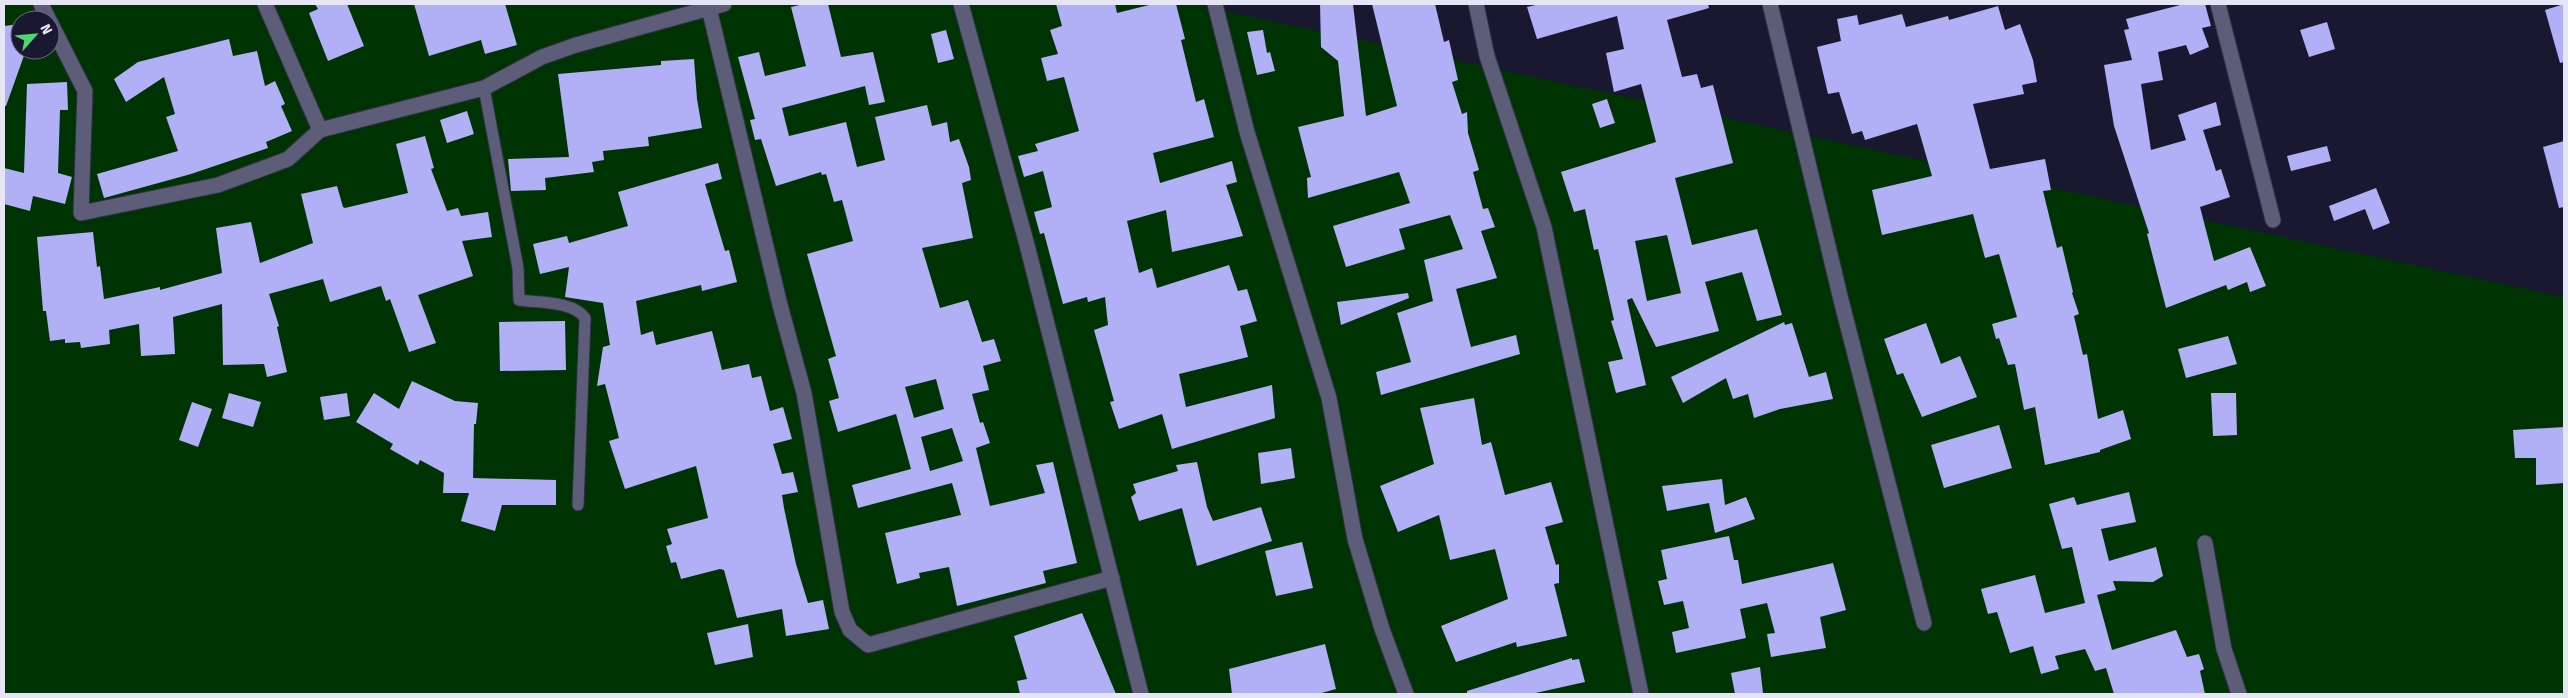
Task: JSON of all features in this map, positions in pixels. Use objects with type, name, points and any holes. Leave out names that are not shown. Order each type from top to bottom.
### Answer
[{"type":"street","points":[[265,4],[320,130]]},
{"type":"street","points":[[961,4],[1027,245],[1141,694]]},
{"type":"street","points":[[1216,4],[1246,132],[1329,398],[1355,539],[1382,628],[1406,694]]},
{"type":"street","points":[[1476,4],[1487,56],[1544,227],[1641,694]]},
{"type":"street","points":[[1770,4],[1841,300],[1924,623]]},
{"type":"street","points":[[2218,4],[2273,220]]},
{"type":"street","points":[[60,42],[85,91],[81,213],[218,185],[288,159],[320,130],[484,88],[542,57],[567,48],[716,6],[780,305],[804,393],[842,612],[850,630],[868,645],[1112,578]]},
{"type":"street","points":[[2205,544],[2224,649],[2239,694]]},
{"type":"lane","points":[[484,88],[518,268],[519,300],[572,308],[580,312],[585,318],[578,505]]},
{"type":"green space","points":[[4,4],[1192,4],[2564,297],[2564,694],[4,694]]},
{"type":"building","points":[[315,4],[347,4],[364,46],[328,61],[309,13],[318,9]]},
{"type":"building","points":[[414,4],[505,4],[517,45],[485,54],[481,40],[429,56]]},
{"type":"building","points":[[804,4],[828,4],[841,57],[873,52],[885,102],[869,105],[865,86],[782,108],[789,136],[846,122],[857,167],[885,160],[875,117],[927,105],[932,126],[947,122],[950,142],[959,139],[969,167],[971,180],[962,183],[973,238],[922,248],[940,308],[968,300],[982,342],[994,339],[1001,361],[983,366],[989,390],[972,394],[980,423],[983,422],[990,443],[976,448],[990,506],[1045,493],[1036,465],[1053,462],[1077,563],[1043,571],[1046,583],[957,606],[949,567],[919,573],[920,578],[897,584],[885,533],[961,515],[952,483],[858,508],[852,485],[911,469],[896,414],[838,432],[829,401],[839,398],[828,359],[836,356],[807,254],[853,241],[842,200],[834,202],[826,174],[822,175],[821,172],[776,186],[761,139],[755,140],[750,120],[755,119],[738,57],[759,52],[765,76],[806,66],[791,7]],"holes":[[[936,379],[944,409],[914,418],[905,387]],[[952,428],[963,461],[930,471],[921,437]]]},
{"type":"building","points":[[1056,4],[1115,4],[1117,13],[1153,4],[1176,4],[1185,39],[1181,40],[1196,102],[1204,99],[1214,137],[1153,153],[1160,183],[1232,161],[1237,182],[1226,185],[1243,236],[1172,252],[1166,210],[1127,221],[1139,273],[1152,268],[1157,288],[1229,265],[1238,291],[1247,289],[1257,321],[1240,326],[1248,357],[1179,374],[1186,407],[1272,385],[1275,418],[1172,449],[1162,414],[1119,429],[1110,402],[1114,401],[1094,330],[1108,325],[1105,297],[1088,302],[1087,297],[1063,304],[1044,233],[1040,234],[1034,212],[1052,207],[1043,171],[1024,177],[1018,156],[1038,151],[1035,144],[1079,131],[1064,77],[1047,81],[1041,58],[1058,54],[1050,30],[1062,26]]},
{"type":"building","points":[[1320,4],[1353,4],[1366,116],[1397,106],[1372,4],[1435,4],[1444,42],[1449,40],[1458,80],[1452,82],[1462,114],[1467,112],[1468,133],[1479,170],[1473,172],[1483,209],[1488,208],[1495,227],[1481,231],[1497,278],[1456,289],[1471,347],[1516,335],[1520,354],[1381,395],[1376,372],[1411,362],[1397,313],[1433,301],[1424,260],[1463,249],[1450,215],[1399,229],[1405,249],[1346,267],[1333,226],[1410,203],[1399,172],[1308,198],[1307,178],[1311,177],[1298,127],[1344,116],[1338,61],[1321,47]]},
{"type":"building","points":[[1540,4],[1708,4],[1709,8],[1667,20],[1682,77],[1697,74],[1701,88],[1713,85],[1733,163],[1675,178],[1692,245],[1757,229],[1782,315],[1757,321],[1742,272],[1705,282],[1719,331],[1656,347],[1632,298],[1627,300],[1646,385],[1616,393],[1608,362],[1623,359],[1611,321],[1614,320],[1598,249],[1594,250],[1585,209],[1574,212],[1561,172],[1656,142],[1641,84],[1614,92],[1606,53],[1624,49],[1617,16],[1537,39],[1527,7]],"holes":[[[1667,235],[1681,293],[1647,301],[1635,241]]]},
{"type":"building","points":[[2184,4],[2205,4],[2211,26],[2202,28],[2209,47],[2190,55],[2186,45],[2158,52],[2163,80],[2141,84],[2151,150],[2186,140],[2178,115],[2216,102],[2221,125],[2203,130],[2216,171],[2221,169],[2230,197],[2200,207],[2214,261],[2250,247],[2266,286],[2250,292],[2247,282],[2228,290],[2226,285],[2166,308],[2147,234],[2149,233],[2114,126],[2104,65],[2132,60],[2124,30],[2129,29],[2126,19]]},
{"type":"building","points":[[2564,4],[2564,62],[2560,63],[2545,10]]},
{"type":"building","points":[[1998,6],[2005,30],[2020,24],[2033,60],[2037,82],[2022,85],[2024,94],[1973,104],[1990,169],[2045,159],[2051,190],[2043,191],[2057,248],[2062,246],[2072,293],[2079,314],[2074,316],[2083,355],[2087,354],[2098,419],[2123,410],[2131,439],[2100,450],[2100,452],[2045,465],[2035,407],[2024,410],[2015,364],[2008,365],[1999,338],[1996,339],[1992,324],[2017,317],[1999,254],[1985,258],[1973,214],[1882,235],[1872,190],[1932,176],[1917,124],[1865,140],[1862,131],[1852,134],[1839,92],[1828,94],[1817,47],[1841,41],[1837,19],[1857,15],[1859,25],[1902,14],[1906,27],[1948,16],[1949,20]]},
{"type":"building","points":[[2327,22],[2335,49],[2309,57],[2300,30]]},
{"type":"building","points":[[10,25],[10,60],[22,60],[6,106],[4,106],[4,26]]},
{"type":"building","points":[[946,30],[954,59],[938,63],[931,34]]},
{"type":"building","points":[[1263,30],[1267,53],[1270,52],[1275,71],[1257,75],[1247,32]]},
{"type":"building","points":[[229,39],[233,56],[257,51],[265,86],[275,81],[285,104],[281,106],[292,131],[266,142],[268,148],[191,174],[104,198],[97,174],[178,151],[166,117],[175,114],[164,77],[126,102],[114,79],[138,62]]},
{"type":"building","points":[[694,59],[697,99],[702,128],[648,137],[649,146],[603,151],[604,160],[592,162],[594,172],[545,178],[546,190],[511,191],[508,159],[569,157],[558,74],[661,65],[661,61]]},
{"type":"building","points":[[67,82],[68,110],[60,110],[58,173],[72,177],[65,204],[33,196],[30,211],[4,204],[4,168],[24,173],[27,84]]},
{"type":"building","points":[[1607,99],[1615,123],[1600,128],[1592,104]]},
{"type":"building","points":[[467,111],[474,134],[447,143],[440,120]]},
{"type":"building","points":[[425,136],[434,168],[431,169],[447,211],[458,208],[461,216],[488,212],[492,237],[462,241],[473,276],[418,295],[436,343],[409,352],[390,299],[386,301],[381,286],[330,302],[323,279],[269,294],[279,326],[277,327],[287,372],[267,377],[264,364],[223,365],[222,304],[173,317],[175,354],[141,356],[139,324],[109,330],[110,344],[81,348],[80,342],[65,343],[65,339],[50,341],[46,311],[43,311],[37,237],[93,232],[97,267],[100,266],[104,299],[160,287],[160,290],[222,273],[216,228],[251,222],[260,263],[313,243],[301,194],[337,186],[343,207],[345,208],[408,193],[396,144]]},
{"type":"building","points":[[2564,141],[2564,207],[2559,208],[2543,147]]},
{"type":"building","points":[[2327,146],[2331,161],[2291,171],[2287,156]]},
{"type":"building","points":[[718,163],[722,179],[705,184],[725,251],[729,250],[737,282],[702,291],[701,285],[636,301],[641,335],[653,331],[656,345],[712,331],[722,370],[749,364],[752,378],[761,376],[770,411],[783,407],[792,439],[773,444],[782,474],[793,472],[798,492],[782,495],[784,508],[796,564],[808,603],[823,600],[829,629],[786,636],[782,609],[737,618],[724,570],[720,569],[681,579],[676,562],[671,563],[666,546],[672,544],[667,529],[708,518],[696,466],[625,489],[609,441],[619,438],[605,384],[597,386],[603,347],[610,345],[603,303],[565,297],[569,267],[540,274],[533,244],[567,236],[569,243],[628,226],[618,192]]},
{"type":"building","points":[[2376,188],[2390,223],[2373,230],[2365,209],[2334,221],[2329,206]]},
{"type":"building","points":[[1408,293],[1409,298],[1341,325],[1337,302]]},
{"type":"building","points":[[565,321],[566,370],[500,371],[499,322]]},
{"type":"building","points":[[1784,322],[1785,325],[1792,323],[1809,377],[1826,372],[1833,399],[1780,409],[1754,418],[1748,394],[1733,399],[1726,378],[1683,403],[1671,377]]},
{"type":"building","points":[[1926,323],[1941,364],[1960,356],[1977,397],[1922,417],[1903,373],[1897,375],[1884,339]]},
{"type":"building","points":[[2228,336],[2237,364],[2186,378],[2178,349]]},
{"type":"building","points":[[412,381],[455,401],[478,403],[476,424],[474,424],[473,478],[556,480],[556,505],[502,505],[495,531],[461,521],[469,493],[443,493],[444,473],[420,460],[418,465],[390,449],[393,444],[356,422],[374,393],[399,409]]},
{"type":"building","points":[[229,393],[261,402],[253,427],[222,418]]},
{"type":"building","points":[[347,393],[350,416],[324,420],[320,397]]},
{"type":"building","points":[[2211,393],[2236,393],[2237,435],[2213,436]]},
{"type":"building","points":[[1474,398],[1482,445],[1491,442],[1505,495],[1551,482],[1563,522],[1545,527],[1556,565],[1559,564],[1559,583],[1554,584],[1567,636],[1517,647],[1516,642],[1456,662],[1441,626],[1508,599],[1495,549],[1450,560],[1439,515],[1398,532],[1380,486],[1434,464],[1420,408]]},
{"type":"building","points":[[192,402],[212,409],[198,447],[179,440]]},
{"type":"building","points":[[1999,425],[2012,468],[1944,488],[1931,445]]},
{"type":"building","points":[[2564,427],[2564,483],[2536,485],[2536,458],[2515,458],[2513,430]]},
{"type":"building","points":[[1291,448],[1295,478],[1261,484],[1258,453]]},
{"type":"building","points":[[1197,462],[1207,507],[1213,521],[1261,507],[1272,541],[1197,566],[1182,508],[1139,521],[1131,497],[1136,493],[1133,484],[1178,471],[1176,465]]},
{"type":"building","points":[[1722,479],[1725,505],[1746,497],[1755,519],[1715,533],[1709,503],[1667,511],[1662,486]]},
{"type":"building","points":[[2129,492],[2136,522],[2101,529],[2109,561],[2156,547],[2163,576],[2153,582],[2113,581],[2116,590],[2097,595],[2112,650],[2176,630],[2187,657],[2199,654],[2204,669],[2200,671],[2205,694],[2114,694],[2106,668],[2095,671],[2085,649],[2055,656],[2059,669],[2041,674],[2033,646],[2010,653],[1997,612],[1988,614],[1981,589],[2035,575],[2045,613],[2085,603],[2072,547],[2062,549],[2049,504],[2074,497],[2077,505]]},
{"type":"building","points":[[1729,536],[1734,560],[1738,560],[1742,584],[1833,563],[1846,610],[1820,617],[1826,648],[1771,657],[1767,634],[1775,633],[1767,603],[1740,609],[1746,638],[1676,653],[1672,632],[1689,628],[1683,601],[1664,605],[1658,581],[1667,579],[1661,550]]},
{"type":"building","points":[[1302,542],[1313,588],[1276,596],[1265,551]]},
{"type":"building","points":[[1082,613],[1116,694],[1020,694],[1017,681],[1027,679],[1014,636]]},
{"type":"building","points":[[748,624],[753,657],[715,665],[707,633]]},
{"type":"building","points":[[1325,644],[1336,689],[1318,694],[1232,694],[1229,669]]},
{"type":"building","points":[[1572,658],[1572,660],[1579,659],[1585,682],[1531,694],[1467,694],[1467,691]]},
{"type":"building","points":[[1760,667],[1763,693],[1735,694],[1731,673]]}]
